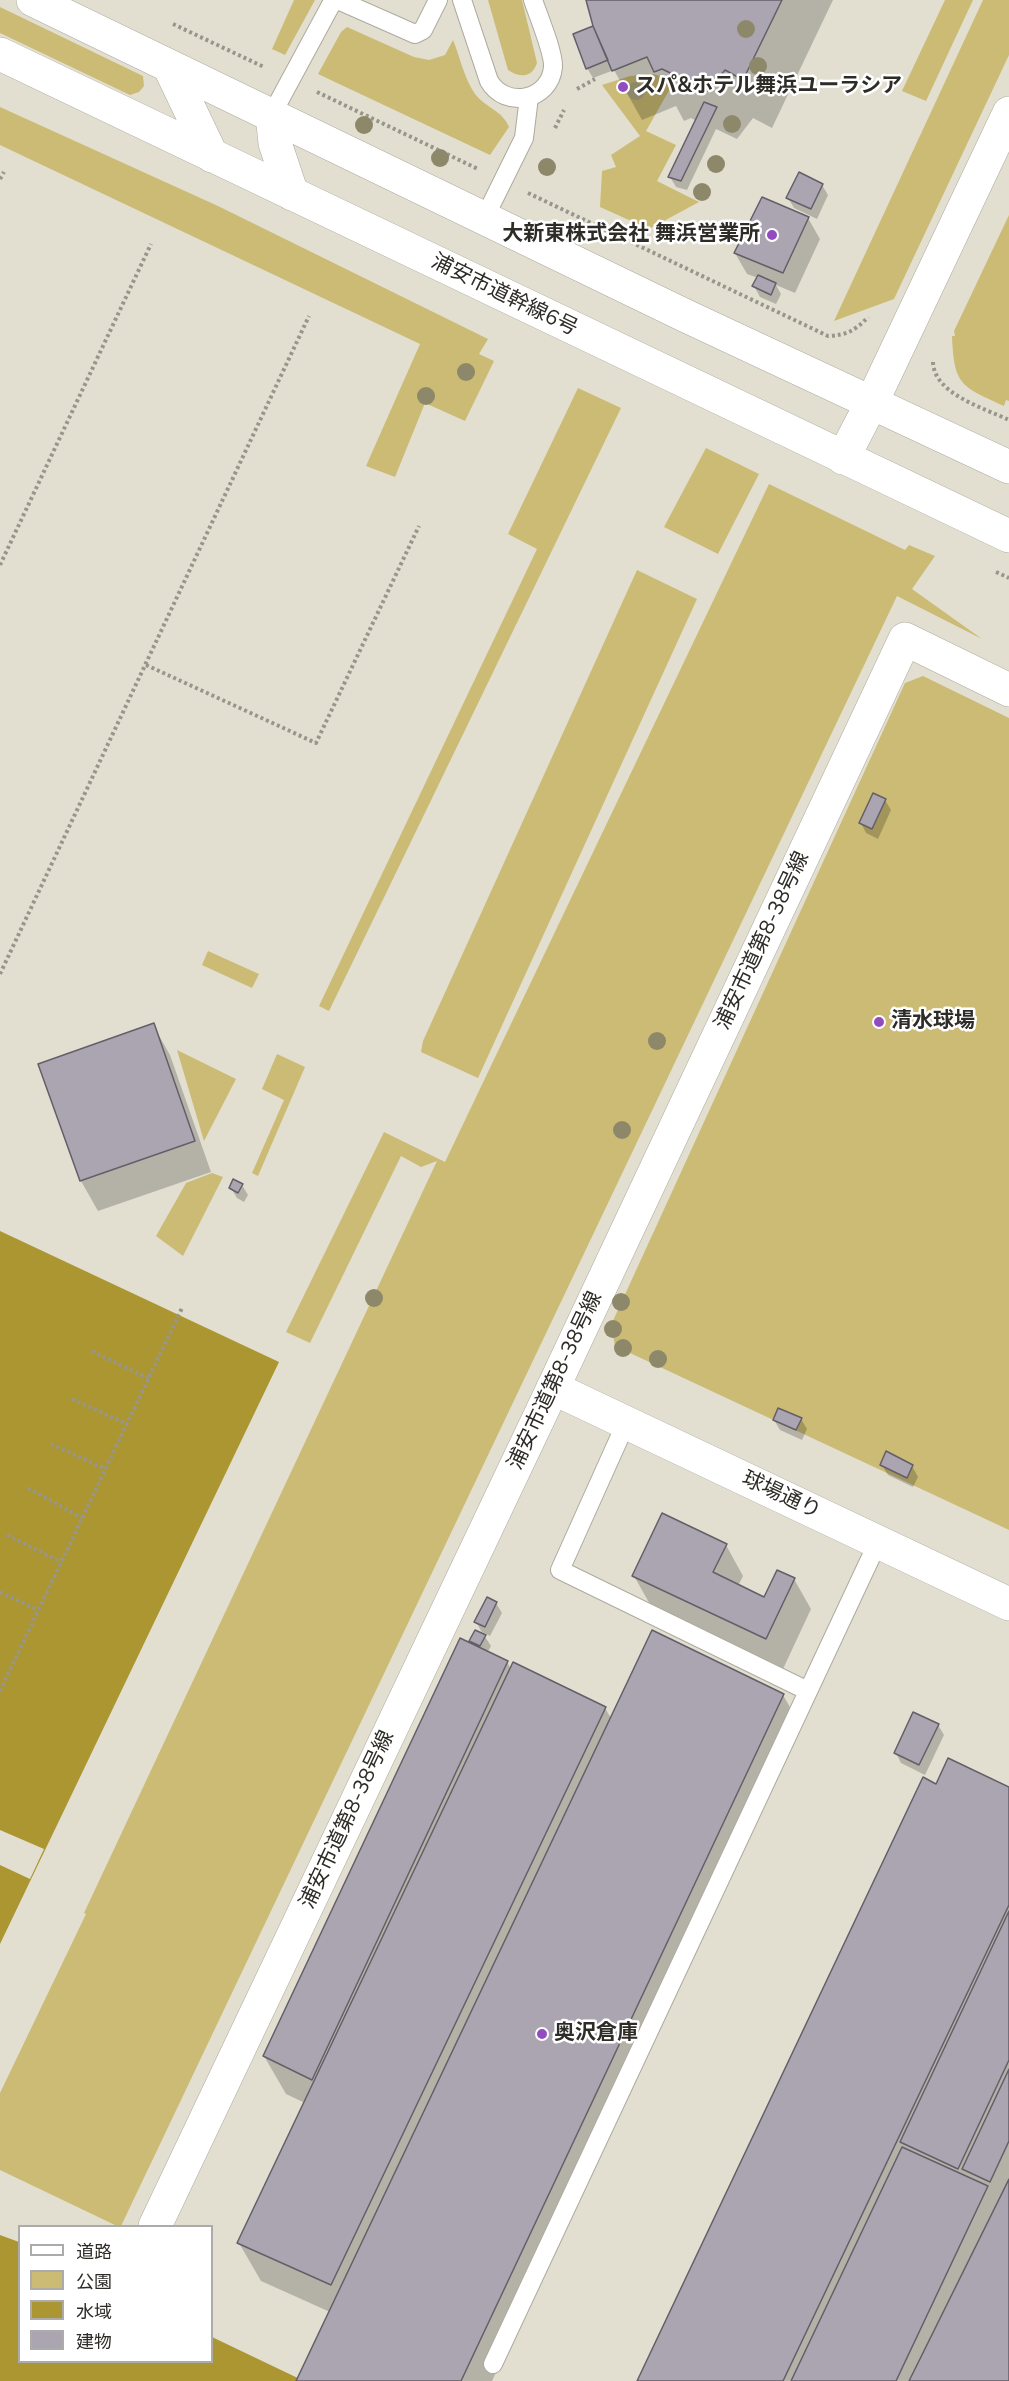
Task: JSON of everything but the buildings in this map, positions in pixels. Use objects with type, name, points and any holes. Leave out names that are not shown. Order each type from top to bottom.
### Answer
[{"type":"street","points":[[33,0],[871,404],[1009,466]]},
{"type":"street","name":"浦安市道幹線6号","points":[[0,54],[843,459],[1009,536]]},
{"type":"street","points":[[169,66],[212,156]]},
{"type":"street","points":[[843,459],[1009,113]]},
{"type":"street","points":[[272,114],[275,143],[292,194]]},
{"type":"street","name":"浦安市道第8-38号線","points":[[155,2225],[553,1389],[905,639],[1009,690]]},
{"type":"street","name":"球場通り","points":[[553,1389],[1009,1604]]},
{"type":"lane","points":[[272,114],[333,1],[338,0],[415,34],[423,30],[438,0]]},
{"type":"lane","points":[[462,0],[489,81],[494,90],[502,95],[515,98],[539,94],[547,86],[552,76],[554,63],[533,0]]},
{"type":"lane","points":[[484,219],[524,138],[529,97]]},
{"type":"lane","points":[[626,1423],[560,1569],[808,1691]]},
{"type":"lane","points":[[493,2364],[878,1542]]},
{"type":"path","points":[[0,179],[4,172]]},
{"type":"path","points":[[0,565],[151,244]]},
{"type":"path","points":[[0,974],[309,316]]},
{"type":"path","points":[[932,351],[933,370],[937,380],[951,393],[1009,420]]},
{"type":"path","points":[[146,665],[316,743],[419,526]]},
{"type":"path","points":[[0,1691],[182,1308]]},
{"type":"path","points":[[92,1351],[149,1379]]},
{"type":"path","points":[[72,1399],[127,1424]]},
{"type":"path","points":[[51,1444],[106,1469]]},
{"type":"path","points":[[28,1488],[82,1518]]},
{"type":"path","points":[[7,1535],[62,1562]]},
{"type":"path","points":[[0,1592],[38,1610]]},
{"type":"green space","points":[[294,0],[315,0],[285,55],[272,49]]},
{"type":"green space","points":[[488,0],[522,0],[537,63],[529,74],[521,75],[508,70]]},
{"type":"green space","points":[[945,0],[973,0],[926,101],[902,91]]},
{"type":"green space","points":[[983,0],[1009,0],[1009,55],[894,299],[834,321]]},
{"type":"green space","points":[[0,7],[143,76],[144,86],[139,92],[130,95],[0,33]]},
{"type":"green space","points":[[347,27],[414,57],[429,60],[445,55],[453,40],[471,88],[503,117],[509,127],[490,155],[318,74],[341,32]]},
{"type":"green space","points":[[653,74],[675,80],[646,131],[676,145],[657,181],[699,202],[649,229],[600,207],[602,171],[616,167],[611,155],[640,136],[602,85],[630,76]]},
{"type":"green space","points":[[0,107],[218,206],[488,339],[479,354],[494,361],[465,421],[425,403],[395,477],[366,466],[420,344],[0,145]]},
{"type":"green space","points":[[1009,215],[1009,401],[1006,400],[1004,406],[978,394],[963,382],[955,365],[952,336],[955,336],[954,331]]},
{"type":"green space","points":[[578,388],[621,408],[329,1011],[319,1006],[537,549],[508,534]]},
{"type":"green space","points":[[706,448],[759,474],[718,554],[664,527]]},
{"type":"green space","points":[[769,484],[905,550],[909,545],[935,556],[912,589],[982,639],[897,596],[121,2225],[115,2225],[0,2170],[0,2093],[86,1914],[84,1913],[437,1161],[421,1167],[401,1156],[310,1343],[286,1332],[384,1132],[445,1162]]},
{"type":"green space","points":[[637,570],[697,599],[478,1078],[421,1052],[423,1041]]},
{"type":"green space","name":"清水球場","points":[[923,676],[1009,718],[1009,1530],[615,1346],[611,1325],[905,683]]},
{"type":"green space","points":[[208,951],[259,974],[252,988],[202,965]]},
{"type":"green space","points":[[177,1050],[236,1079],[204,1141]]},
{"type":"green space","points":[[277,1054],[305,1067],[258,1176],[252,1173],[284,1100],[262,1089]]},
{"type":"green space","points":[[212,1173],[223,1177],[183,1256],[156,1236],[186,1183]]},
{"type":"water","points":[[0,1231],[279,1362],[0,1944]]},
{"type":"water","points":[[0,2235],[18,2242],[18,2363],[213,2363],[213,2337],[304,2381],[0,2381]]},
{"type":"pier","points":[[0,1830],[44,1849],[30,1879],[0,1865]]},
{"type":"place","name":"スパ&ホテル舞浜ユーラシア","points":[[623,87]]},
{"type":"place","name":"大新東株式会社 舞浜営業所","points":[[772,235]]},
{"type":"place","name":"清水球場","points":[[879,1022]]},
{"type":"place","name":"奥沢倉庫","points":[[542,2034]]}]
